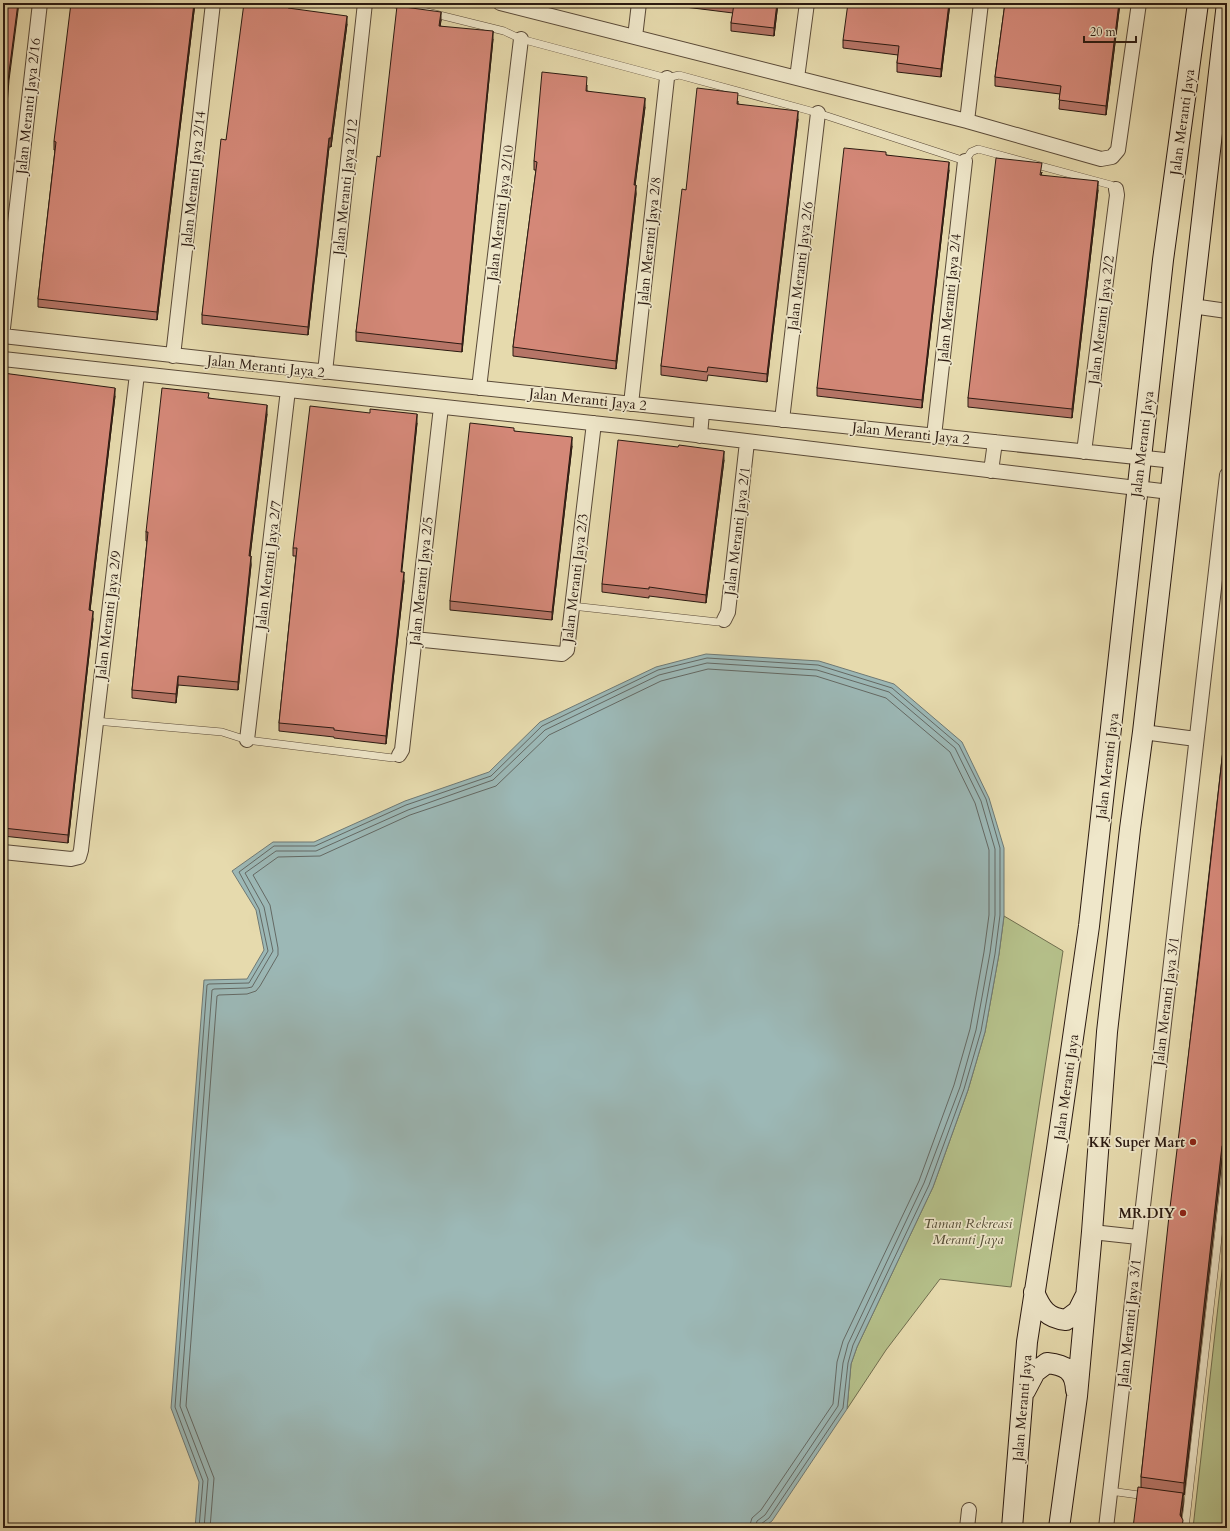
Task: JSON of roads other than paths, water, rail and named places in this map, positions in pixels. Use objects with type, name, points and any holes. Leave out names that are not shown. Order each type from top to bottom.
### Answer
[{"type":"street","name":"Jalan Meranti Jaya 2/16","points":[[3,328],[40,3]]},
{"type":"street","name":"Jalan Meranti Jaya 2/14","points":[[173,356],[213,3]]},
{"type":"street","name":"Jalan Meranti Jaya 2/12","points":[[325,372],[365,3]]},
{"type":"street","points":[[500,3],[967,121],[1101,159],[1112,157],[1118,150],[1139,3]]},
{"type":"street","points":[[635,37],[639,3]]},
{"type":"street","points":[[797,78],[808,3]]},
{"type":"street","points":[[967,121],[981,3]]},
{"type":"street","name":"Jalan Meranti Jaya","points":[[1012,1528],[1022,1397],[1034,1292],[1058,1149],[1088,926],[1116,692],[1163,260],[1198,3]]},
{"type":"street","points":[[1059,1528],[1077,1396],[1108,1032],[1130,825],[1143,732],[1227,3]]},
{"type":"street","name":"Jalan Meranti Jaya 2/10","points":[[479,388],[521,39]]},
{"type":"street","name":"Jalan Meranti Jaya 2/8","points":[[631,404],[667,78]]},
{"type":"street","name":"Jalan Meranti Jaya 2/6","points":[[782,420],[818,113]]},
{"type":"street","name":"Jalan Meranti Jaya 2/4","points":[[934,436],[965,161]]},
{"type":"street","name":"Jalan Meranti Jaya 2/2","points":[[1084,452],[1116,203],[1116,189]]},
{"type":"street","points":[[1192,306],[1227,311]]},
{"type":"street","name":"Jalan Meranti Jaya 2","points":[[3,336],[173,356],[1174,461]]},
{"type":"street","name":"Jalan Meranti Jaya 2","points":[[3,359],[594,423],[1170,492]]},
{"type":"street","name":"Jalan Meranti Jaya 2/9","points":[[3,852],[71,859],[79,857],[81,850],[137,374]]},
{"type":"street","points":[[400,402],[402,380]]},
{"type":"street","name":"Jalan Meranti Jaya 2/7","points":[[247,740],[288,390]]},
{"type":"street","name":"Jalan Meranti Jaya 2/5","points":[[399,755],[402,750],[441,407]]},
{"type":"street","points":[[700,436],[702,412]]},
{"type":"street","name":"Jalan Meranti Jaya 2/3","points":[[414,639],[562,654],[567,650],[594,423]]},
{"type":"street","name":"Jalan Meranti Jaya 2/1","points":[[724,620],[728,612],[747,442]]},
{"type":"street","points":[[991,471],[995,442]]},
{"type":"street","name":"Jalan Meranti Jaya 3/1","points":[[1106,1528],[1138,1237],[1227,475]]},
{"type":"street","points":[[1143,732],[1196,739]]},
{"type":"street","points":[[1092,1232],[1138,1237]]},
{"type":"street","points":[[1034,1292],[1041,1308],[1057,1319],[1066,1320],[1078,1311],[1086,1295]]},
{"type":"street","points":[[1022,1397],[1035,1372],[1047,1363],[1061,1365],[1069,1371],[1076,1380],[1077,1396]]},
{"type":"street","points":[[967,1528],[969,1510]]},
{"type":"lane","points":[[391,3],[504,31],[521,39],[667,78],[679,75],[818,113],[965,161],[972,152],[978,149],[1111,185],[1116,189]]},
{"type":"lane","points":[[572,606],[718,622],[724,620]]},
{"type":"lane","points":[[95,721],[222,732],[247,740],[394,758],[399,755]]},
{"type":"lane","points":[[1185,1528],[1227,1159]]},
{"type":"lane","points":[[1110,1491],[1157,1497]]},
{"type":"lane","points":[[1180,1500],[1188,1501]]},
{"type":"water","points":[[706,654],[819,661],[894,684],[962,742],[989,798],[1004,848],[1004,916],[999,954],[985,1032],[968,1090],[933,1187],[857,1347],[851,1364],[847,1409],[772,1521],[762,1528],[195,1528],[199,1482],[171,1408],[204,980],[247,979],[264,950],[256,910],[232,871],[273,842],[314,842],[405,801],[489,772],[540,722],[656,667]]},
{"type":"place","name":"KK Super Mart","points":[[1193,1142]]},
{"type":"place","name":"MR.DIY","points":[[1183,1213]]},
{"type":"park label","name":"Taman Rekreasi Meranti Jaya","points":[[968,1232]]}]
